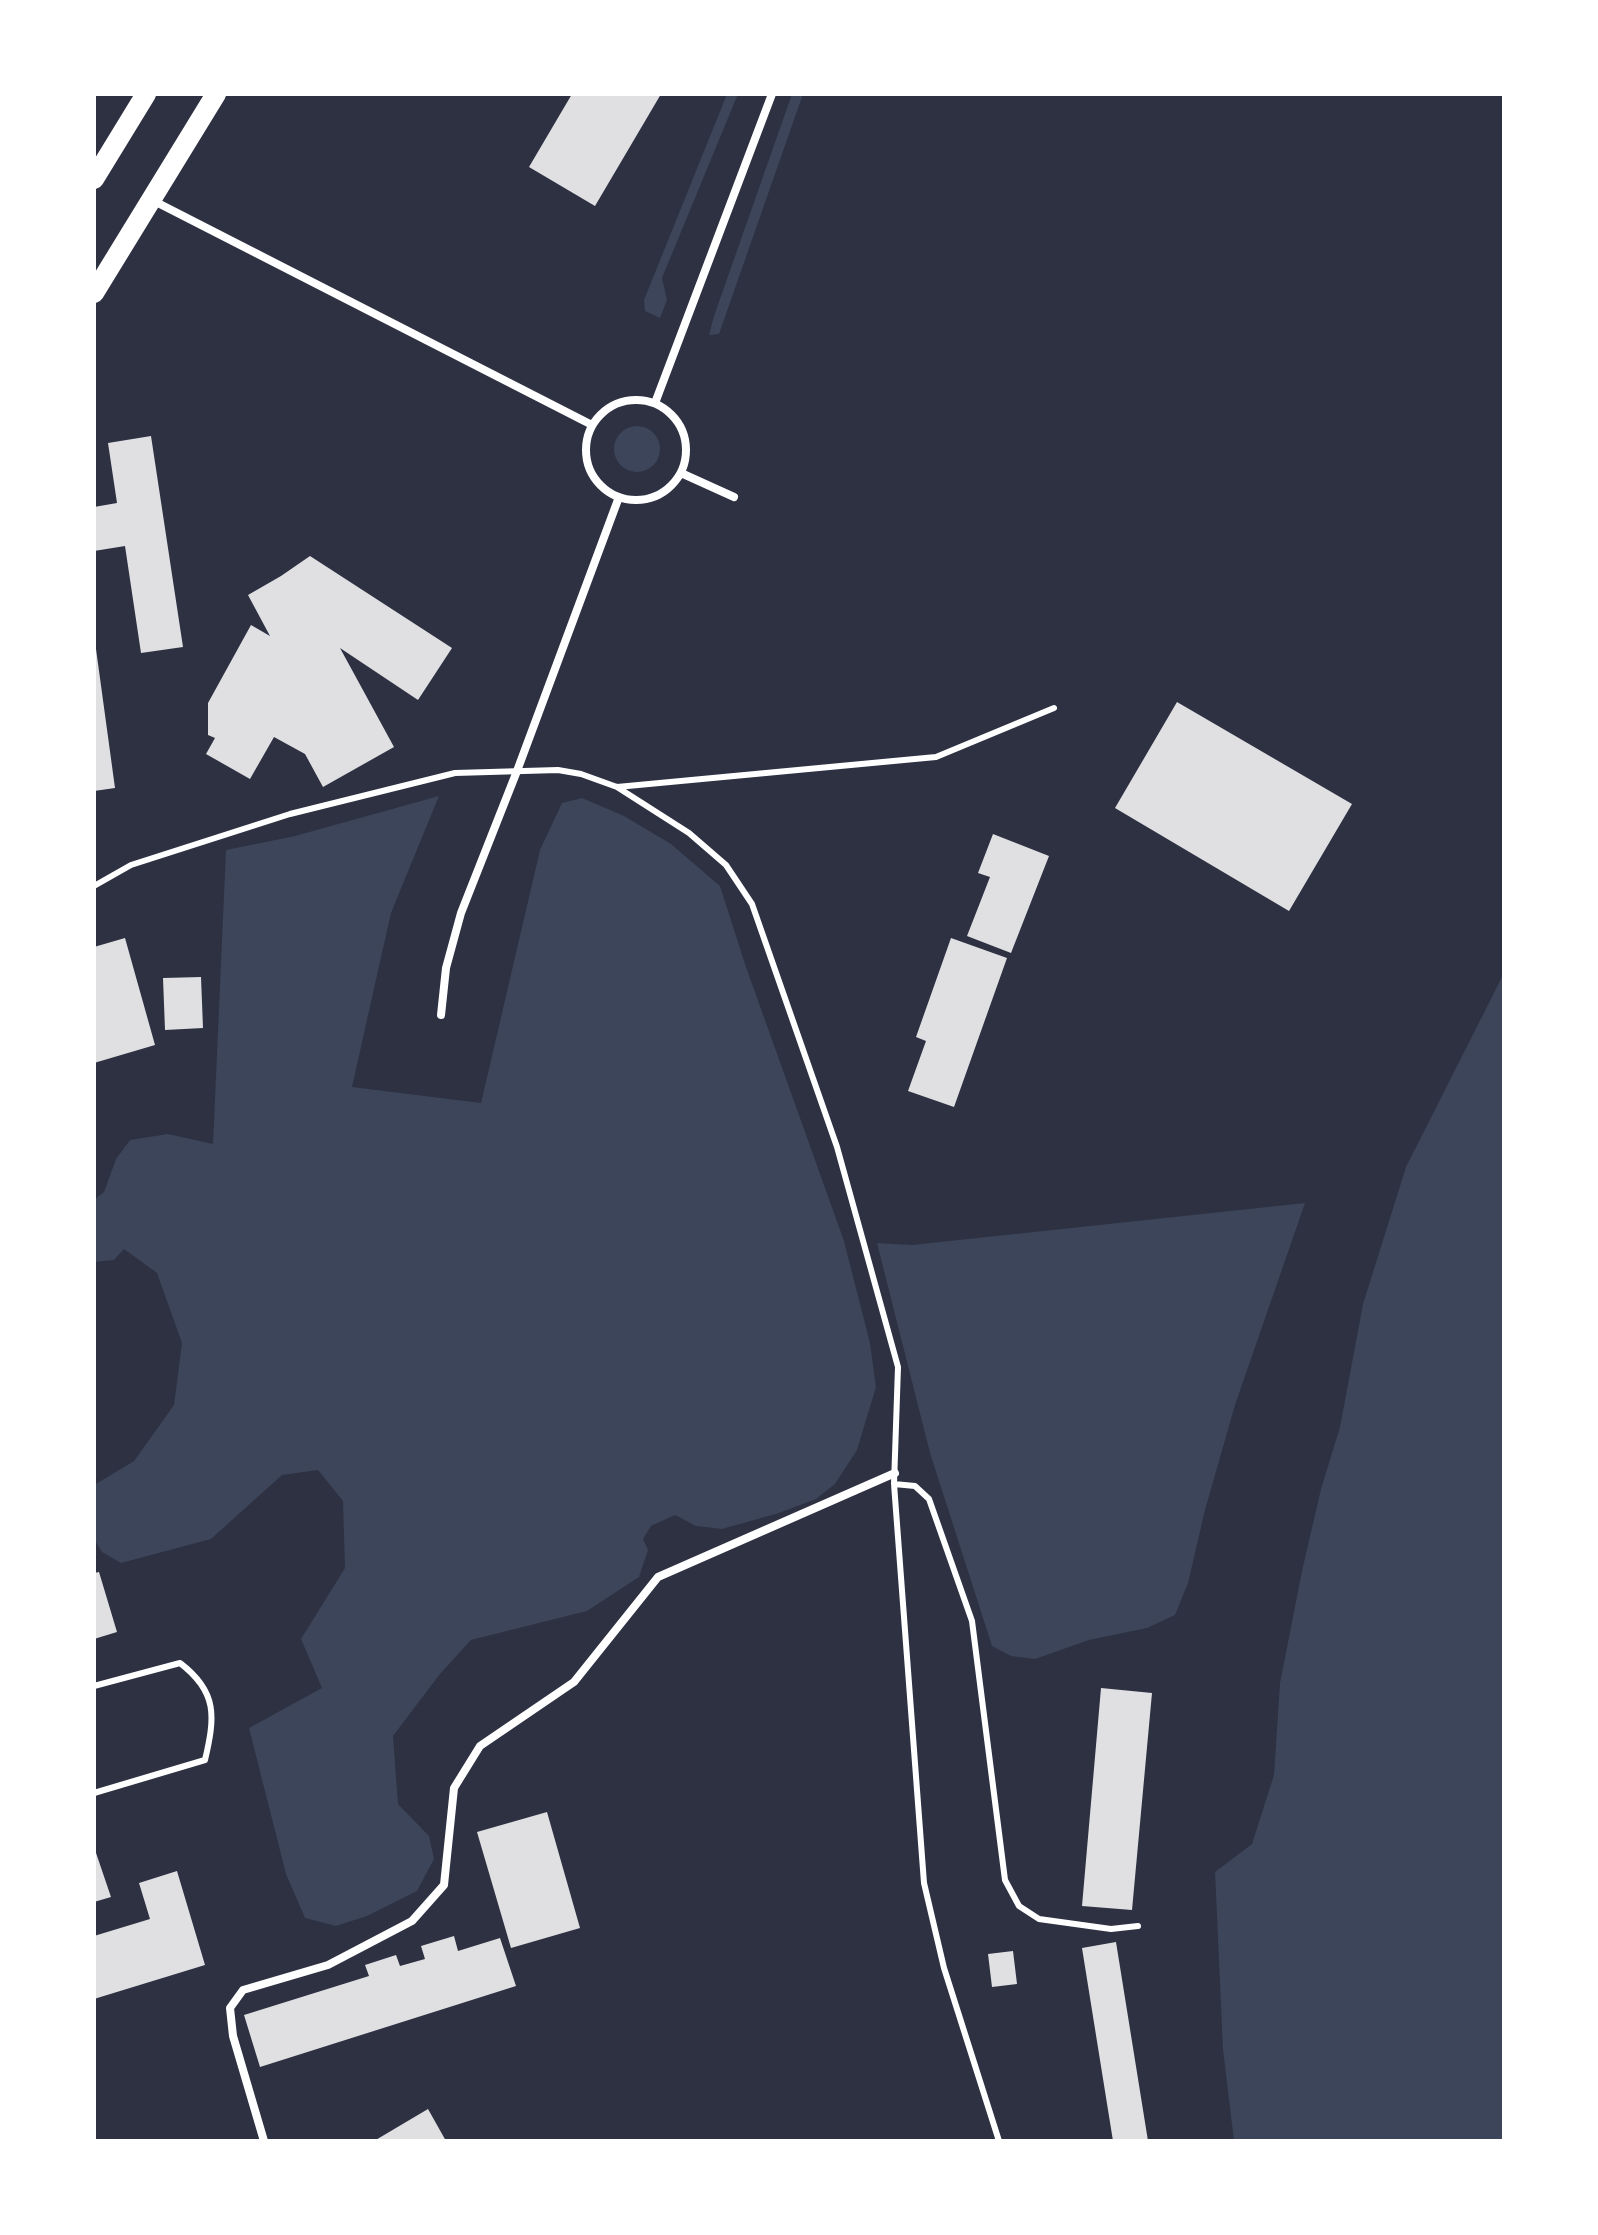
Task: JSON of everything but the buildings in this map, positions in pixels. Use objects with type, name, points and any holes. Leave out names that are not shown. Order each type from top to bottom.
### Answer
[{"type":"main road","points":[[96,171],[146,94]]},
{"type":"main road","points":[[94,293],[216,94]]},
{"type":"street","points":[[655,403],[772,94]]},
{"type":"street","points":[[152,200],[592,425]]},
{"type":"street","points":[[643,400],[655,403],[669,411],[680,424],[686,440],[686,457],[681,473],[674,483],[655,497],[631,500],[606,491],[589,468],[586,453],[592,425],[608,408],[619,402],[643,400]]},
{"type":"street","points":[[681,473],[734,497]]},
{"type":"street","points":[[441,1015],[446,968],[461,913],[619,497]]},
{"type":"street","points":[[264,2141],[233,2036],[230,2008],[243,1990],[328,1965],[412,1921],[444,1885],[454,1788],[480,1746],[574,1682],[658,1577],[895,1473]]},
{"type":"lane","points":[[617,787],[936,757],[1054,708]]},
{"type":"lane","points":[[94,886],[131,865],[290,814],[455,773],[558,770],[581,774],[617,787],[689,833],[726,865],[752,904],[837,1147],[898,1367],[894,1484],[924,1883],[944,1968],[999,2141]]},
{"type":"lane","points":[[894,1484],[915,1486],[929,1499],[972,1621],[1005,1880],[1019,1906],[1039,1919],[1111,1929],[1138,1926]]},
{"type":"lane","points":[[94,1686],[180,1663],[197,1676],[210,1701],[212,1729],[205,1760],[94,1793]]},
{"type":"shaded area","points":[[727,94],[738,94],[662,278],[667,300],[660,318],[645,311],[644,300]]},
{"type":"shaded area","points":[[792,94],[803,94],[719,334],[709,335],[714,316]]},
{"type":"shaded area","points":[[637,426],[653,433],[660,449],[653,465],[637,472],[621,465],[614,449],[621,433]]},
{"type":"shaded area","points":[[439,796],[391,913],[352,1087],[481,1103],[540,850],[562,803],[582,798],[624,816],[671,844],[720,886],[844,1241],[870,1343],[876,1387],[857,1450],[835,1484],[816,1499],[722,1529],[696,1526],[675,1515],[651,1526],[643,1539],[648,1550],[639,1577],[587,1611],[471,1640],[440,1674],[393,1736],[398,1804],[429,1836],[434,1859],[417,1891],[367,1916],[336,1926],[305,1918],[286,1874],[249,1728],[322,1688],[301,1639],[345,1568],[343,1501],[318,1470],[282,1475],[211,1539],[121,1563],[102,1552],[94,1539],[94,1485],[134,1461],[174,1405],[182,1343],[157,1273],[124,1249],[114,1260],[94,1262],[94,1200],[104,1192],[116,1159],[130,1140],[168,1134],[213,1144],[226,850],[295,836]]},
{"type":"shaded area","points":[[1504,973],[1504,2141],[1234,2141],[1223,2049],[1215,1872],[1252,1844],[1274,1775],[1280,1683],[1302,1571],[1321,1489],[1340,1427],[1363,1304],[1406,1167]]},
{"type":"shaded area","points":[[1305,1203],[1235,1405],[1188,1583],[1175,1615],[1147,1628],[1089,1640],[1035,1659],[1011,1656],[992,1646],[930,1453],[877,1243],[912,1245]]}]
